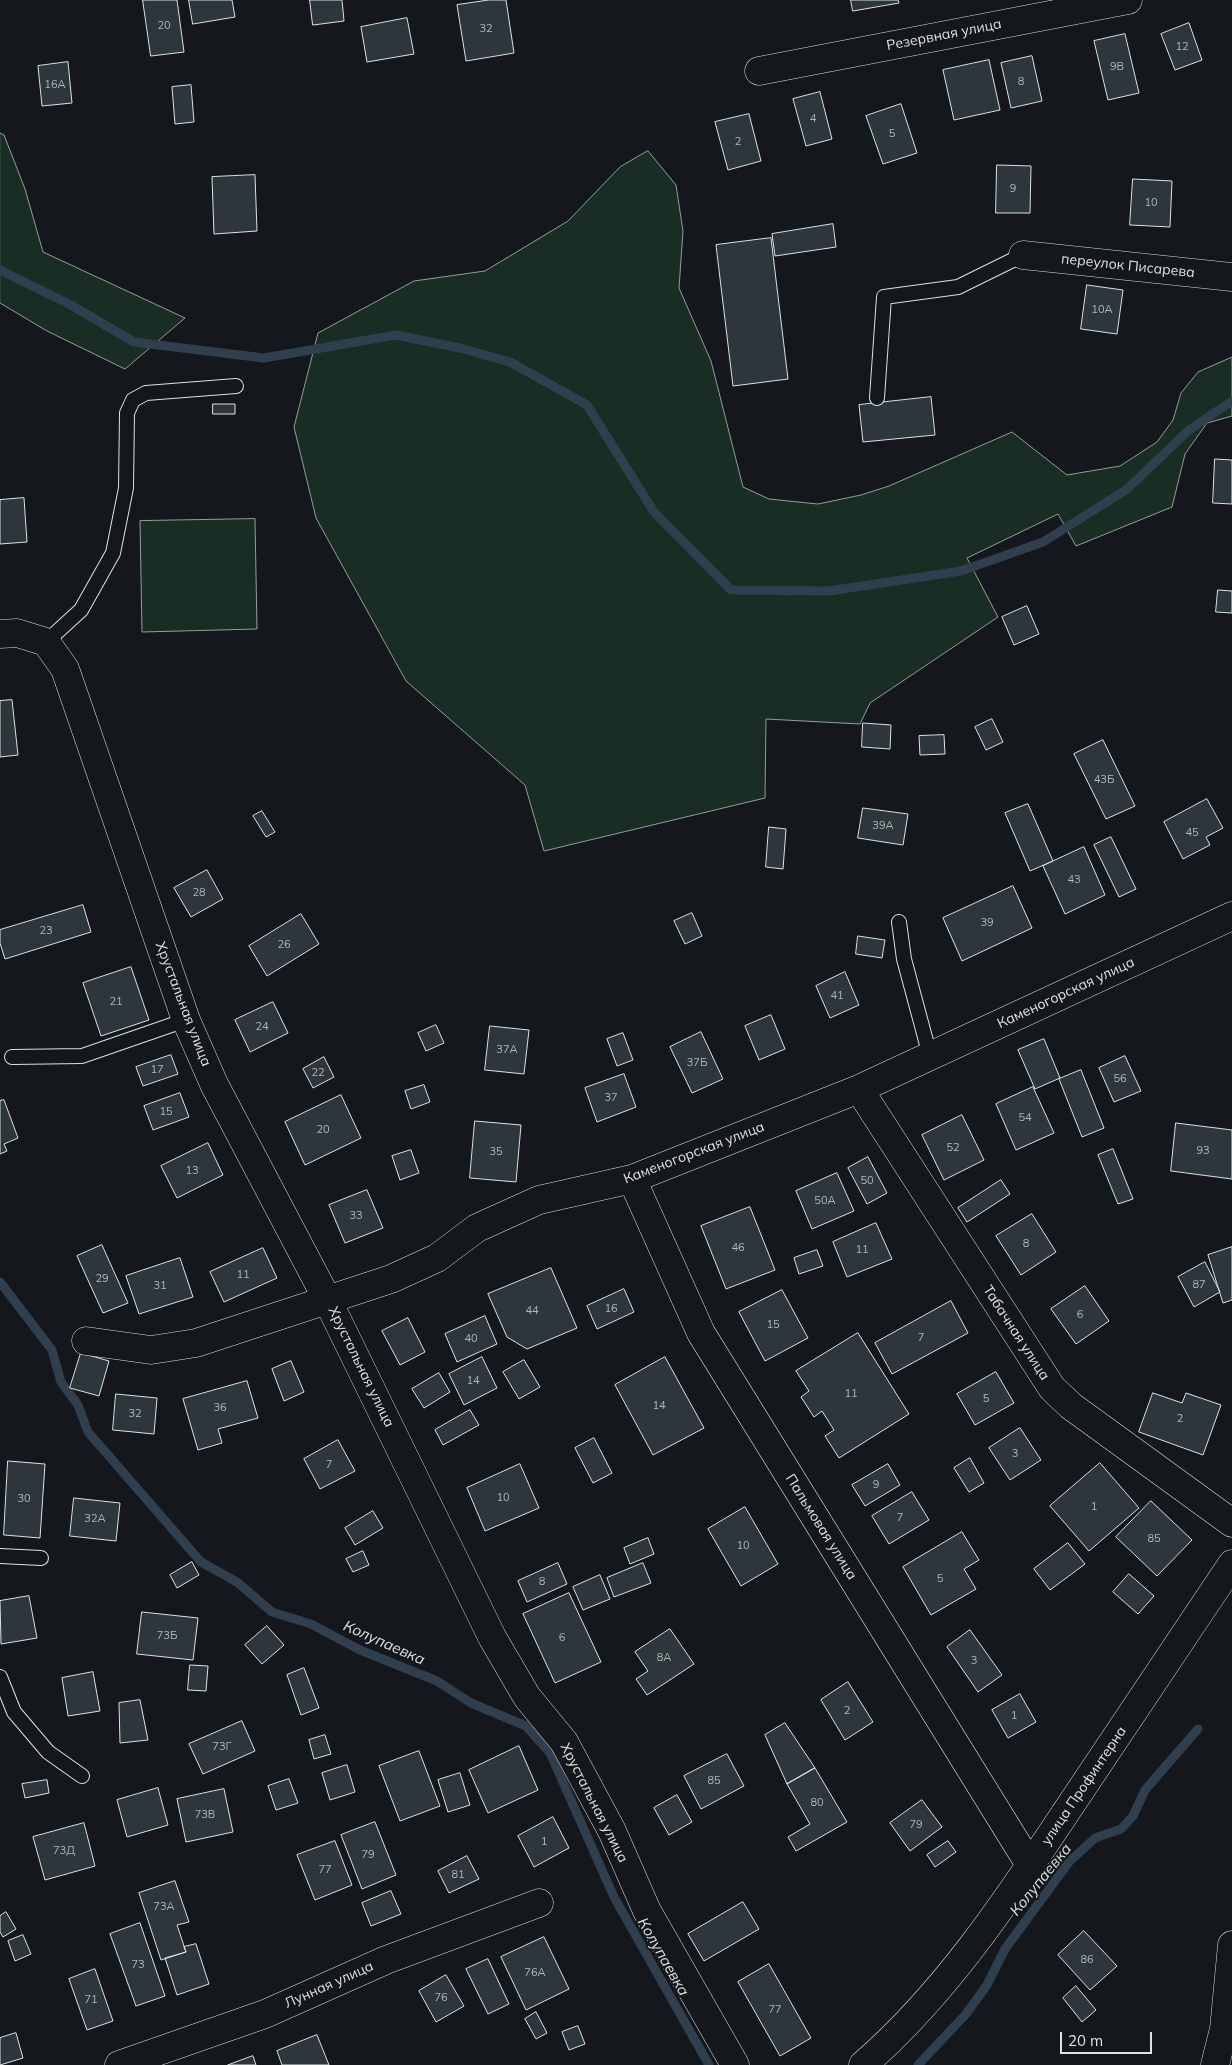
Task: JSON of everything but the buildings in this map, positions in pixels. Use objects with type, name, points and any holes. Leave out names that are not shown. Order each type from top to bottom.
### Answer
[{"type":"street","name":"Резервная улица","points":[[759,71],[1128,0]]},
{"type":"street","name":"переулок Писарева","points":[[1023,255],[1232,277]]},
{"type":"street","points":[[0,634],[17,633],[46,642]]},
{"type":"street","name":"Хрустальная улица","points":[[46,642],[65,669],[186,1020],[214,1084],[327,1299],[492,1638],[528,1697],[564,1742],[612,1831],[647,1911],[734,2065]]},
{"type":"street","name":"Каменогорская улица","points":[[86,1341],[151,1350],[196,1343],[391,1279],[437,1258],[477,1228],[538,1200],[632,1178],[859,1088],[1232,916]]},
{"type":"street","name":"Табачная улица","points":[[859,1088],[1052,1388],[1071,1406],[1232,1523]]},
{"type":"street","name":"Пальмовая улица","points":[[632,1178],[701,1333],[1030,1865]]},
{"type":"street","name":"улица Профинтерна","points":[[863,2065],[891,2039],[940,1986],[1030,1865],[1232,1564]]},
{"type":"street","name":"Лунная улица","points":[[119,2065],[265,2014],[386,1960],[539,1903]]},
{"type":"street","points":[[1215,2065],[1224,2029],[1232,1945]]},
{"type":"lane","points":[[877,398],[884,297],[958,287],[1023,255]]},
{"type":"lane","points":[[46,642],[80,610],[113,553],[126,488],[127,413],[133,400],[146,393],[236,386]]},
{"type":"lane","points":[[899,922],[904,959],[930,1056]]},
{"type":"lane","points":[[12,1057],[82,1056],[186,1020]]},
{"type":"lane","points":[[0,1556],[41,1558]]},
{"type":"lane","points":[[0,1677],[14,1712],[48,1752],[82,1776]]},
{"type":"green space","points":[[0,133],[4,135],[25,189],[43,252],[185,318],[125,369],[47,331],[0,303]]},
{"type":"green space","points":[[648,151],[676,185],[683,231],[679,288],[711,361],[743,487],[769,499],[818,504],[861,495],[889,486],[1012,432],[1067,475],[1120,466],[1157,442],[1173,420],[1181,393],[1198,372],[1232,357],[1232,416],[1207,423],[1185,454],[1172,507],[1076,546],[1058,514],[967,558],[998,617],[870,703],[860,724],[766,719],[765,798],[544,851],[525,785],[406,681],[316,518],[294,427],[318,333],[414,281],[485,271],[568,221],[620,167]]},
{"type":"green space","points":[[255,519],[257,629],[142,632],[140,521]]},
{"type":"waterway","points":[[0,270],[69,304],[134,342],[264,358],[396,335],[460,348],[510,362],[587,405],[654,512],[731,590],[829,591],[961,571],[1043,542],[1126,490],[1189,430],[1232,401]]},
{"type":"waterway","name":"Колупаевка","points":[[0,1282],[52,1350],[61,1382],[78,1405],[88,1432],[201,1562],[237,1582],[272,1612],[311,1624],[360,1650],[437,1681],[471,1703],[526,1726],[550,1753],[614,1897],[709,2065]]},
{"type":"waterway","name":"Колупаевка","points":[[918,2065],[966,2014],[987,1985],[1005,1949],[1069,1862],[1095,1838],[1121,1829],[1133,1816],[1145,1790],[1198,1729]]}]
